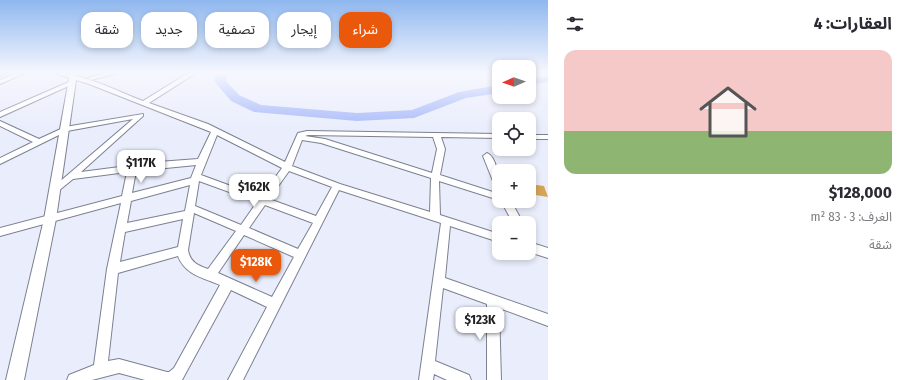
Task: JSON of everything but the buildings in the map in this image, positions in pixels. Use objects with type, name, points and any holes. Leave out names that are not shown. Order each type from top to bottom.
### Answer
[{"type":"street","points":[[0,115],[48,91]]},
{"type":"street","points":[[15,380],[50,219],[71,91]]},
{"type":"street","points":[[118,91],[148,105],[215,131],[287,167],[337,186],[492,236]]},
{"type":"street","points":[[54,190],[141,115],[148,105],[168,91]]},
{"type":"street","points":[[0,161],[65,129],[141,115]]},
{"type":"street","points":[[0,123],[39,142]]},
{"type":"street","points":[[215,131],[201,162],[196,178],[183,250],[185,262],[189,266],[275,304]]},
{"type":"street","points":[[210,275],[287,167],[301,135],[307,133],[492,136]]},
{"type":"street","points":[[426,380],[439,281],[440,220],[435,177],[441,149],[436,135]]},
{"type":"street","points":[[536,137],[548,137]]},
{"type":"street","points":[[299,138],[322,141],[492,195]]},
{"type":"street","points":[[487,156],[492,168]]},
{"type":"street","points":[[70,176],[132,168],[201,162]]},
{"type":"street","points":[[100,370],[113,270],[132,168]]},
{"type":"street","points":[[0,232],[126,199],[196,178],[264,200],[319,221]]},
{"type":"street","points":[[235,380],[337,186]]},
{"type":"street","points":[[120,229],[190,211],[243,230],[301,255]]},
{"type":"street","points":[[113,270],[183,250]]},
{"type":"street","points":[[536,250],[548,256]]},
{"type":"street","points":[[439,281],[548,320]]},
{"type":"street","points":[[74,380],[100,370],[119,366],[159,378],[177,379],[228,284]]},
{"type":"street","points":[[493,301],[494,380]]},
{"type":"street","points":[[428,365],[464,380]]},
{"type":"waterway","points":[[229,91],[235,98],[258,109],[357,117],[414,114],[463,95],[489,91]]}]
